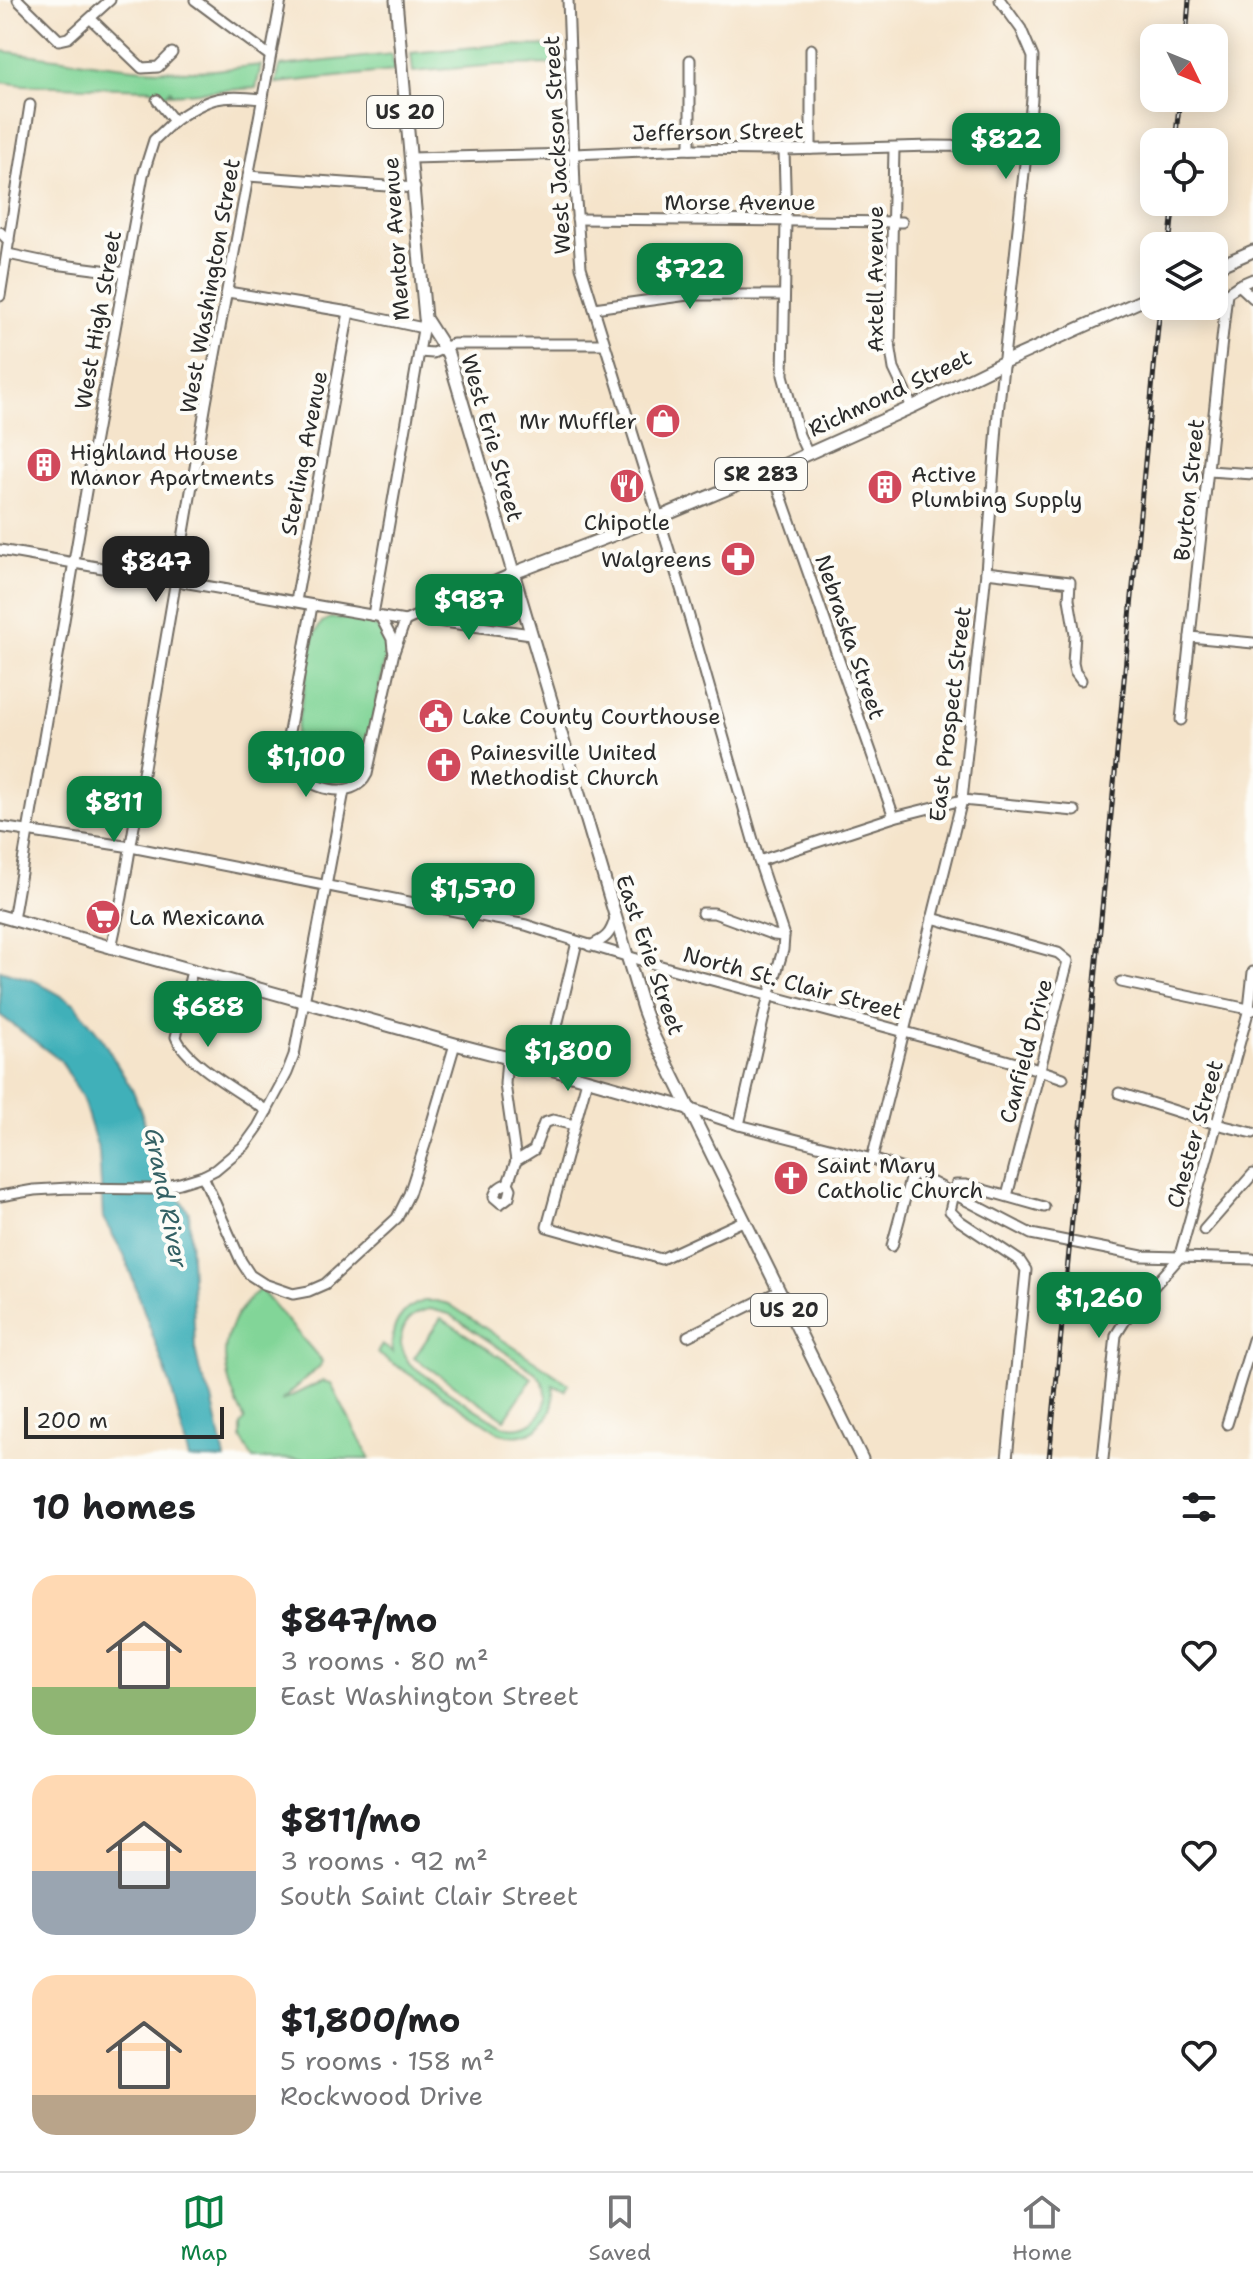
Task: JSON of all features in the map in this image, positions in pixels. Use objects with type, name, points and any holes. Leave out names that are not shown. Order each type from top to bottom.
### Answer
[{"type":"main road","name":"Mentor Avenue","points":[[396,0],[415,188],[424,323]]},
{"type":"main road","points":[[1228,262],[1253,251]]},
{"type":"main road","name":"Richmond Street","points":[[511,574],[772,470],[1140,301]]},
{"type":"main road","name":"West Erie Street","points":[[424,323],[448,354],[511,574]]},
{"type":"main road","name":"East Erie Street","points":[[511,574],[652,1033],[862,1459]]},
{"type":"main road","points":[[0,916],[691,1109]]},
{"type":"street","points":[[18,0],[59,40],[68,38],[110,0]]},
{"type":"street","points":[[195,0],[269,55]]},
{"type":"street","name":"West Washington Street","points":[[111,948],[206,403],[281,0]]},
{"type":"street","name":"West Jackson Street","points":[[568,0],[581,267],[784,936]]},
{"type":"street","name":"East Prospect Street","points":[[872,1159],[962,800],[986,572],[998,413],[1032,99],[1033,57],[1021,29],[1000,0]]},
{"type":"street","points":[[91,19],[142,68],[158,67],[172,53]]},
{"type":"street","points":[[811,49],[811,149]]},
{"type":"street","points":[[690,60],[690,149]]},
{"type":"street","points":[[157,100],[174,121],[200,103],[223,97],[261,99]]},
{"type":"street","points":[[0,296],[30,105]]},
{"type":"street","name":"West High Street","points":[[13,920],[145,165],[154,140],[174,121]]},
{"type":"street","name":"Jefferson Street","points":[[411,158],[690,149],[1026,147]]},
{"type":"street","name":"Axtell Avenue","points":[[894,148],[897,222],[890,344],[894,369],[912,407]]},
{"type":"street","points":[[784,150],[783,375],[799,435],[808,454]]},
{"type":"street","points":[[248,176],[415,188]]},
{"type":"street","name":"Morse Avenue","points":[[577,219],[897,222]]},
{"type":"street","points":[[0,232],[9,241]]},
{"type":"street","points":[[8,254],[125,273]]},
{"type":"street","points":[[1253,279],[1239,285],[1253,298]]},
{"type":"street","name":"Burton Street","points":[[1181,720],[1227,293],[1239,285]]},
{"type":"street","points":[[228,292],[424,323]]},
{"type":"street","points":[[594,308],[688,295],[784,295]]},
{"type":"street","name":"Sterling Avenue","points":[[296,601],[349,312]]},
{"type":"street","name":"Mentor Avenue","points":[[377,616],[424,323]]},
{"type":"street","points":[[419,352],[433,353],[453,344],[604,344]]},
{"type":"street","name":"Nebraska Street","points":[[772,470],[894,817]]},
{"type":"street","points":[[1209,471],[1253,474]]},
{"type":"street","name":"Richmond Street","points":[[0,550],[405,621],[511,574]]},
{"type":"street","points":[[986,572],[1070,582],[1069,599],[1075,634],[1073,663],[1081,680]]},
{"type":"street","points":[[312,606],[286,748],[291,765],[311,783],[344,791],[359,785],[367,774],[394,652],[405,621]]},
{"type":"street","points":[[424,613],[437,621],[531,634]]},
{"type":"street","points":[[377,616],[392,639],[394,652]]},
{"type":"street","points":[[1190,637],[1253,643]]},
{"type":"street","points":[[0,1196],[69,1188],[136,1190],[167,1187],[215,1170],[245,1145],[267,1111],[290,1064],[299,1035],[344,791]]},
{"type":"street","points":[[759,861],[894,817],[962,800],[1075,811]]},
{"type":"street","name":"North St. Clair Street","points":[[0,827],[131,847],[526,925],[589,946],[1063,1078]]},
{"type":"street","points":[[702,913],[714,913],[784,936],[739,1125]]},
{"type":"street","points":[[589,946],[611,933],[615,918]]},
{"type":"street","name":"Canfield Drive","points":[[932,918],[1058,953],[1068,961],[1007,1196]]},
{"type":"street","points":[[547,1068],[577,942]]},
{"type":"street","points":[[192,971],[176,1037],[180,1047],[267,1111]]},
{"type":"street","name":"Chester Street","points":[[1179,1258],[1251,1009],[1253,972]]},
{"type":"street","points":[[1121,982],[1251,1009]]},
{"type":"street","points":[[198,1177],[250,1275],[264,1284],[293,1294],[325,1284],[397,1218],[409,1194],[455,1044]]},
{"type":"street","points":[[507,1058],[505,1084],[516,1161],[508,1183]]},
{"type":"street","points":[[587,1080],[547,1227],[661,1259],[745,1220]]},
{"type":"street","points":[[1119,1093],[1253,1133]]},
{"type":"street","points":[[691,1109],[912,1172],[1031,1234],[1142,1256],[1253,1259]]},
{"type":"street","points":[[516,1161],[534,1150],[544,1123],[553,1120],[574,1125]]},
{"type":"street","points":[[892,1246],[912,1172]]},
{"type":"street","points":[[1204,1230],[1253,1174]]},
{"type":"street","points":[[1007,1459],[1026,1270],[1020,1261],[950,1211],[956,1185],[966,1185],[1044,1207]]},
{"type":"street","points":[[1103,1459],[1116,1335],[1129,1314],[1179,1258]]},
{"type":"street","points":[[688,1336],[779,1291]]},
{"type":"street","points":[[1227,1424],[1253,1340]]},
{"type":"green space","points":[[498,45],[562,46],[562,64],[497,65],[413,72],[411,53]]},
{"type":"green space","points":[[0,51],[120,67],[168,70],[261,65],[256,88],[170,94],[170,90],[162,98],[152,89],[0,82]]},
{"type":"green space","points":[[392,54],[394,71],[276,83],[280,66]]},
{"type":"green space","points":[[330,618],[361,621],[376,627],[385,642],[386,654],[366,758],[354,774],[328,782],[310,776],[292,752],[314,635],[322,622]]},
{"type":"green space","points":[[260,1289],[322,1361],[281,1401],[322,1381],[331,1384],[370,1459],[253,1459],[241,1438],[241,1425],[245,1420],[230,1384],[225,1351],[234,1320]]},
{"type":"green space","points":[[436,1301],[449,1304],[569,1384],[565,1391],[553,1385],[552,1409],[540,1426],[521,1435],[498,1432],[377,1353],[382,1345],[393,1352],[393,1335],[398,1320],[416,1304]],"holes":[[[430,1309],[449,1314],[536,1373],[545,1389],[546,1398],[542,1412],[535,1420],[520,1427],[501,1424],[410,1364],[401,1338],[407,1323],[420,1312]]]},
{"type":"green space","points":[[441,1318],[532,1378],[505,1419],[414,1358]]},
{"type":"water","name":"Grand River","points":[[0,970],[35,981],[74,1003],[101,1037],[134,1093],[164,1177],[189,1212],[195,1348],[200,1372],[212,1398],[225,1459],[189,1459],[171,1387],[124,1255],[103,1218],[99,1152],[82,1097],[61,1061],[0,1015]]},
{"type":"railway","points":[[1187,24],[1189,0]]},
{"type":"railway","points":[[1177,128],[1178,112]]},
{"type":"railway","points":[[1171,232],[1172,216]]},
{"type":"railway","points":[[1049,1459],[1159,320]]},
{"type":"place","name":"Mr Muffler","points":[[663,421]]},
{"type":"place","name":"Highland House Manor Apartments","points":[[44,465]]},
{"type":"place","name":"Chipotle","points":[[627,486]]},
{"type":"place","name":"Active Plumbing Supply","points":[[885,487]]},
{"type":"place","name":"Walgreens","points":[[738,559]]},
{"type":"place","name":"Lake County Courthouse","points":[[436,716]]},
{"type":"place","name":"Painesville United Methodist Church","points":[[444,765]]},
{"type":"place","name":"La Mexicana","points":[[103,917]]},
{"type":"place","name":"Saint Mary Catholic Church","points":[[791,1178]]}]
